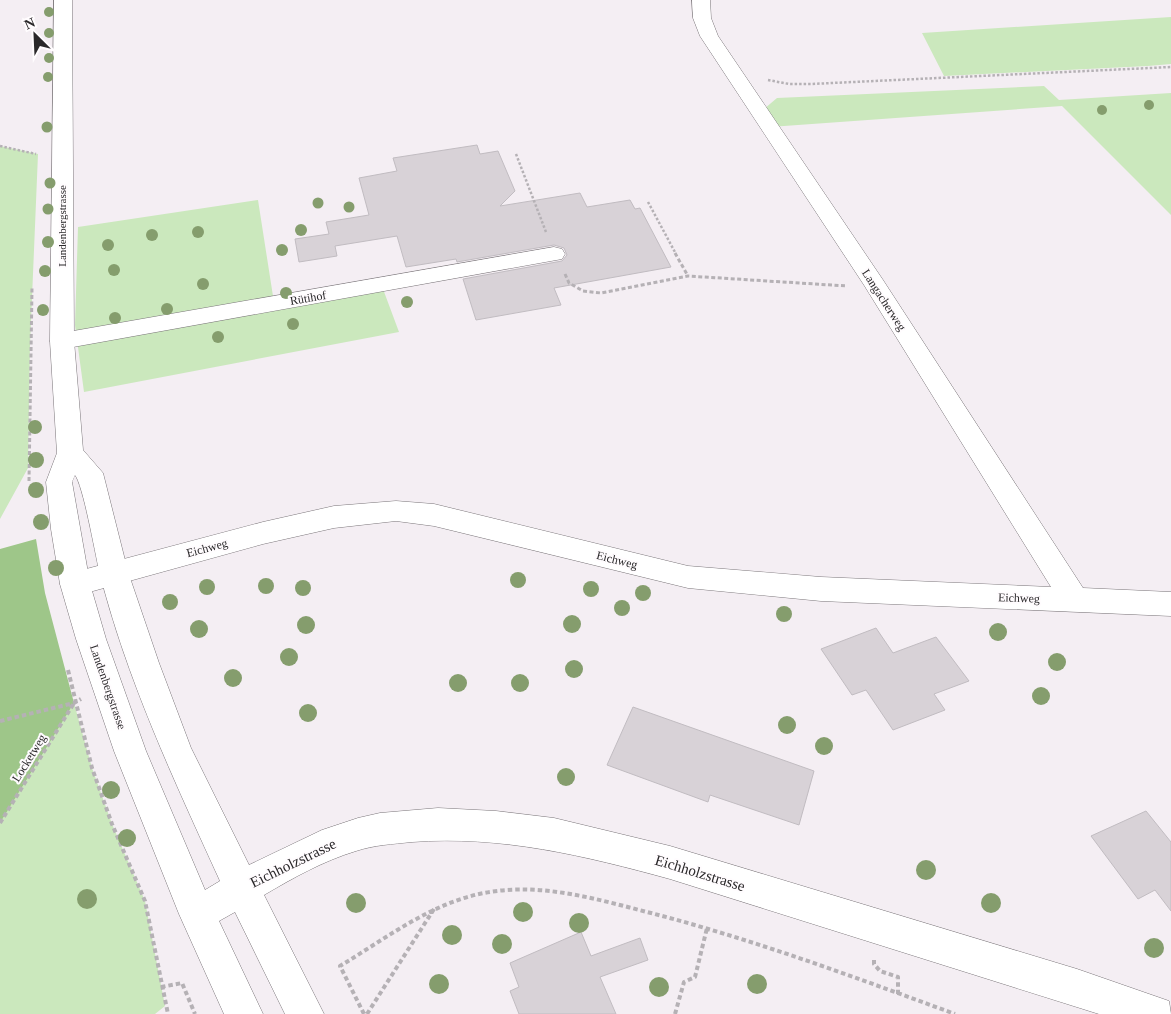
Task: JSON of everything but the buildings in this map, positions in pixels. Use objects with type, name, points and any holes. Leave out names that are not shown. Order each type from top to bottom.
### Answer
[{"type":"street","name":"Landenbergstrasse","points":[[63,0],[62,341],[64,397],[70,453],[59,482],[75,584],[106,683],[130,751],[197,914],[244,1014]]},
{"type":"street","name":"Langacherweg","points":[[701,0],[702,18],[710,36],[875,285],[1075,600]]},
{"type":"street","name":"Rütihof","points":[[62,341],[554,254]]},
{"type":"street","points":[[70,453],[90,473],[114,572],[144,663],[176,750],[242,889],[305,1014]]},
{"type":"street","name":"Eichweg","points":[[75,584],[114,572],[299,524],[359,514],[396,511],[434,515],[688,577],[821,589],[1171,604]]},
{"type":"street","name":"Eichholzstrasse","points":[[197,914],[336,841],[378,829],[436,824],[538,831],[658,860],[1063,982],[1156,1014]]},
{"type":"path","points":[[761,76],[777,82],[798,85],[1171,67]]},
{"type":"path","points":[[0,146],[38,154],[62,156]]},
{"type":"path","points":[[516,154],[554,254],[570,283],[583,291],[601,293],[688,276],[820,286],[875,285]]},
{"type":"path","points":[[648,202],[688,276]]},
{"type":"path","points":[[0,721],[74,703],[106,683]]},
{"type":"path","name":"Locketweg","points":[[0,823],[74,703]]},
{"type":"path","points":[[434,909],[366,1014],[340,966],[434,909],[483,893],[523,889],[571,893],[707,928],[792,954],[955,1014]]},
{"type":"path","points":[[675,1014],[684,982],[695,977],[707,928]]},
{"type":"path","points":[[880,971],[898,977],[898,994]]},
{"type":"path","points":[[161,987],[182,984],[195,1014]]},
{"type":"green space","points":[[1171,17],[1171,64],[1148,66],[944,76],[922,33]]},
{"type":"green space","points":[[1044,86],[1059,100],[1171,93],[1171,215],[1062,106],[770,127],[764,109],[777,98]]},
{"type":"green space","points":[[0,146],[38,154],[30,346],[28,468],[0,519]]},
{"type":"green space","points":[[258,200],[275,309],[383,289],[399,332],[84,392],[75,325],[78,227]]},
{"type":"green space","points":[[36,539],[45,593],[74,703],[0,823],[0,549]]},
{"type":"green space","points":[[74,703],[92,768],[112,824],[145,901],[165,1006],[155,1014],[0,1014],[0,823]]}]
